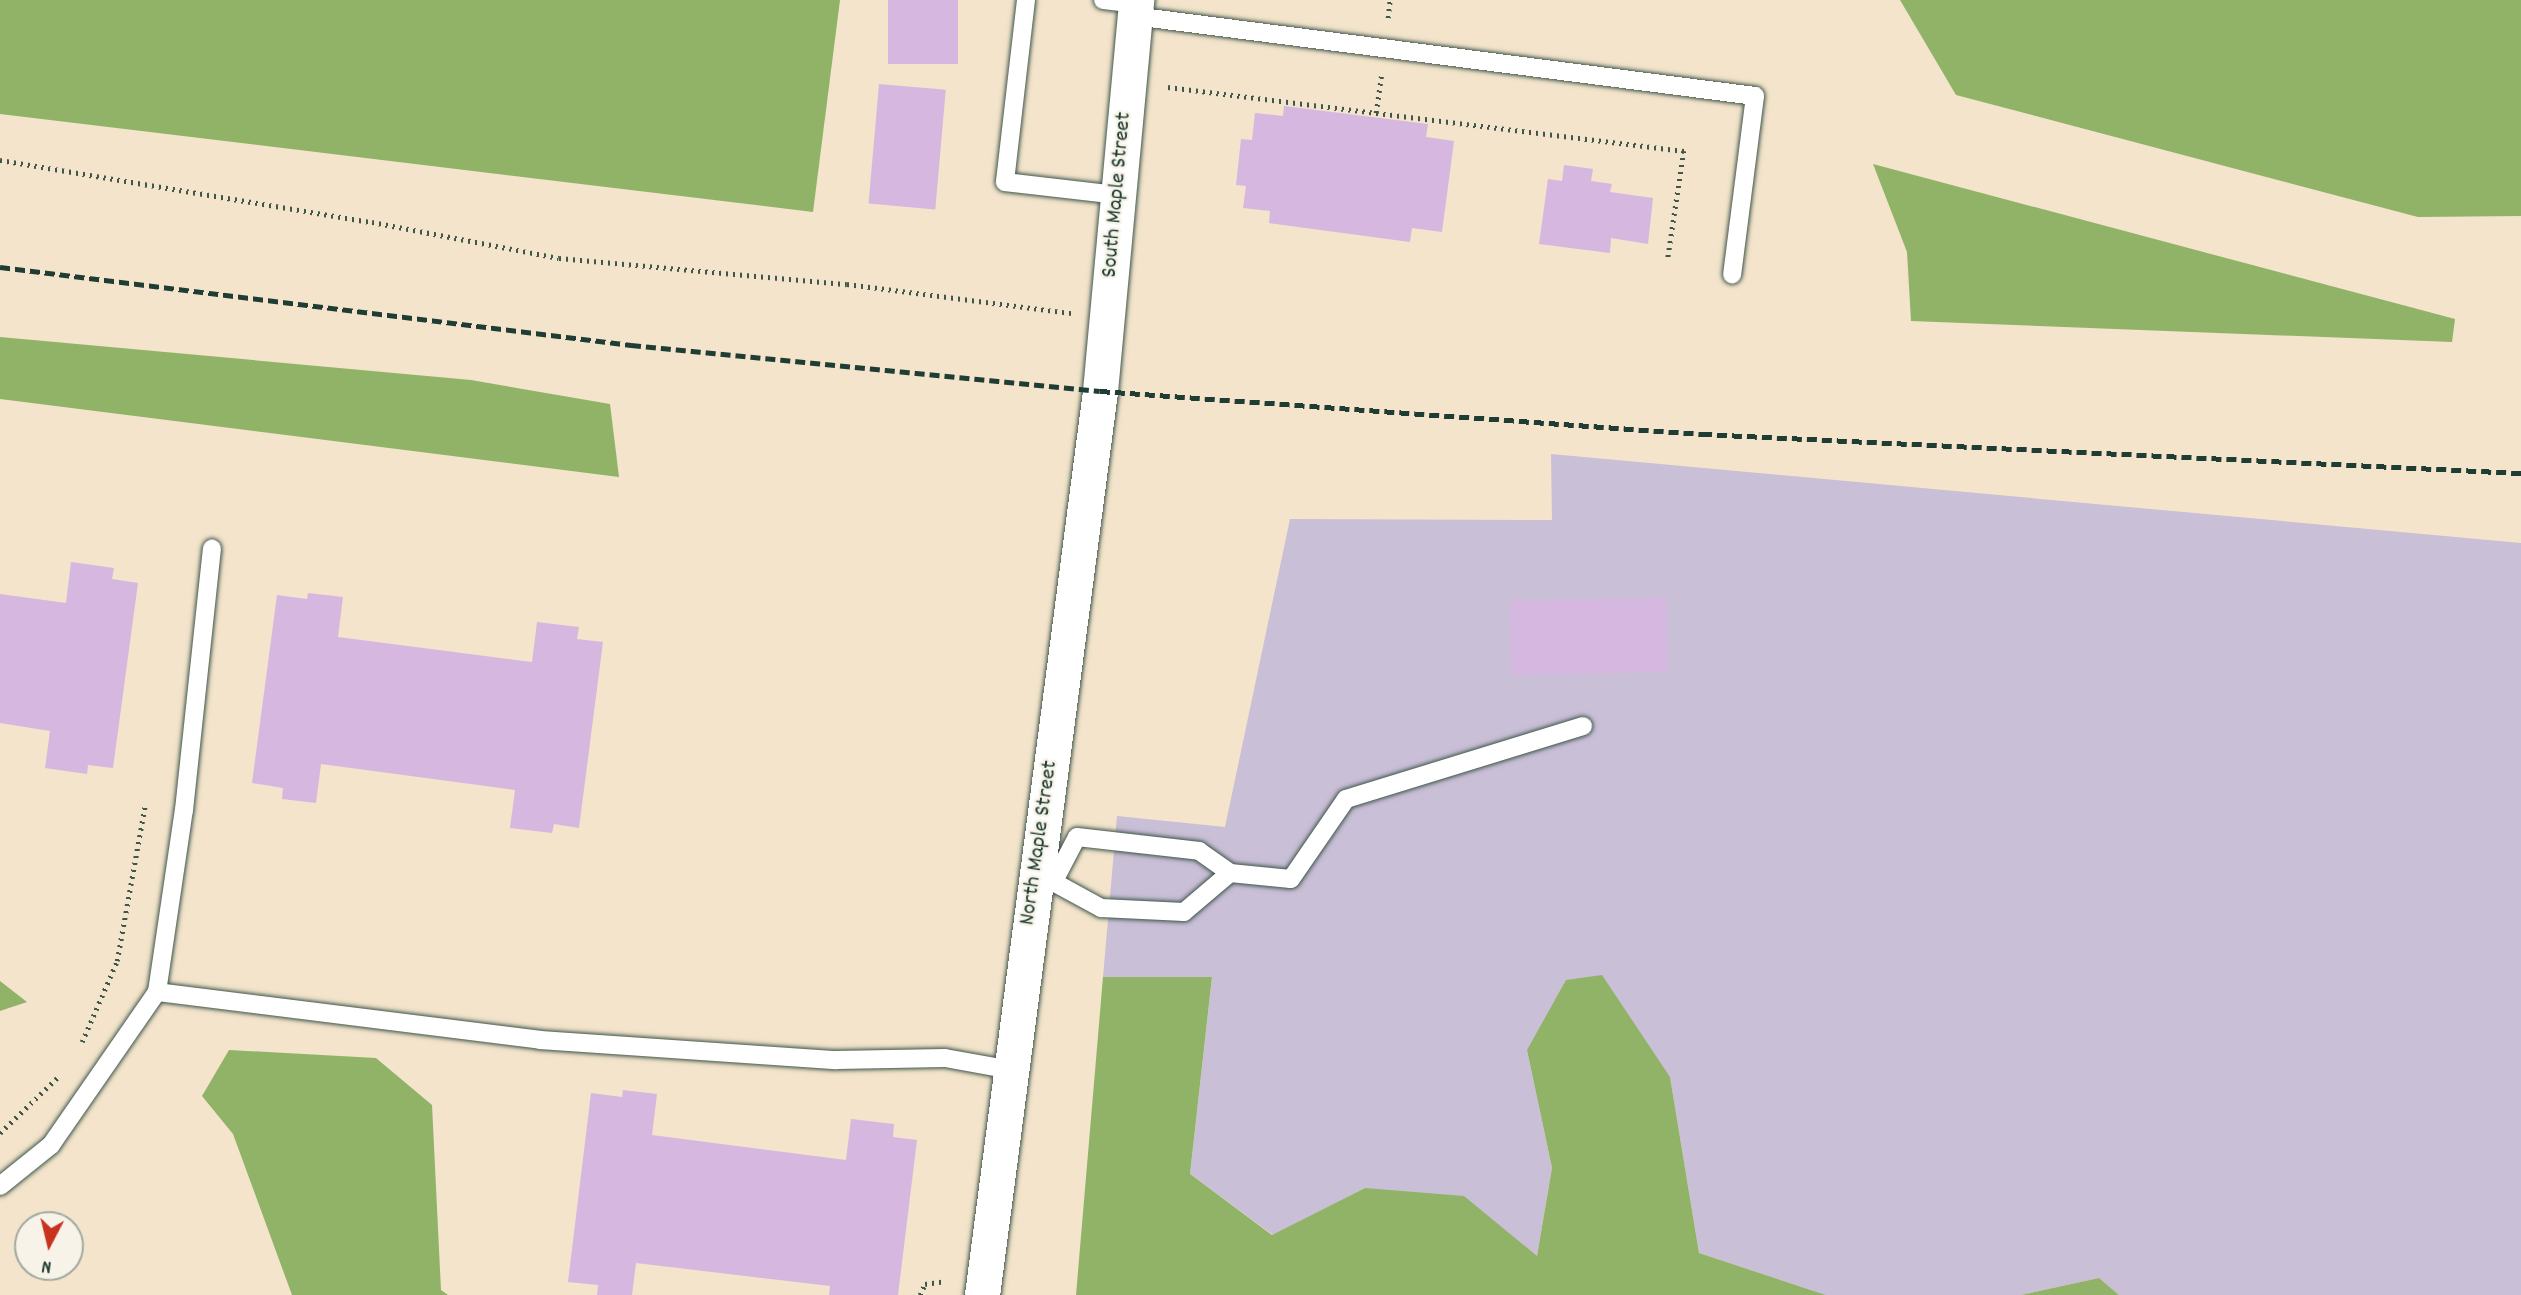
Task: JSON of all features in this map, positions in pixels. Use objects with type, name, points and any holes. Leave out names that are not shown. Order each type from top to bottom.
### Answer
[{"type":"street","name":"South Maple Street","points":[[1100,391],[1118,195],[1127,5]]},
{"type":"street","name":"North Maple Street","points":[[970,1287],[1045,878],[1100,391]]},
{"type":"lane","points":[[1026,0],[1005,182],[1118,195]]},
{"type":"lane","points":[[1127,5],[1755,96],[1732,275]]},
{"type":"lane","points":[[0,1186],[51,1146],[157,992],[184,810],[212,548]]},
{"type":"lane","points":[[1230,873],[1184,912],[1101,908],[1045,878],[1077,837],[1199,851],[1230,873],[1292,879],[1346,799],[1583,726]]},
{"type":"lane","points":[[157,992],[540,1040],[824,1059],[945,1058],[1011,1070]]},
{"type":"path","points":[[1167,87],[1684,151],[1668,258]]},
{"type":"path","points":[[0,160],[372,222],[559,258],[847,284],[1106,317]]},
{"type":"path","points":[[80,1046],[102,1005],[117,961],[145,805]]},
{"type":"path","points":[[0,1133],[44,1093],[67,1065]]},
{"type":"path","points":[[920,1295],[925,1284],[970,1287]]},
{"type":"shaded area","points":[[1551,454],[2521,543],[2521,1295],[2119,1295],[2099,1278],[2021,1295],[1826,1295],[1699,1253],[1670,1077],[1527,1050],[1552,1168],[1537,1256],[1365,1188],[1273,1235],[1190,1174],[1212,978],[1103,977],[1117,816],[1225,827],[1290,519],[1552,520]]},
{"type":"green space","points":[[0,0],[840,0],[813,212],[0,114]]},
{"type":"green space","points":[[1900,0],[2521,0],[2521,216],[2418,217],[1956,95]]},
{"type":"green space","points":[[1873,164],[2455,319],[2452,342],[1911,321],[1907,252]]},
{"type":"green space","points":[[0,337],[471,380],[610,404],[619,477],[0,399]]},
{"type":"green space","points":[[1602,975],[1670,1077],[1699,1253],[1826,1295],[1076,1295],[1103,977],[1212,977],[1190,1174],[1272,1235],[1365,1188],[1464,1196],[1537,1256],[1552,1168],[1527,1050],[1566,980]]},
{"type":"green space","points":[[0,981],[27,1002],[0,1011]]},
{"type":"green space","points":[[229,1050],[376,1058],[432,1105],[441,1290],[448,1295],[292,1295],[233,1134],[202,1096]]},
{"type":"green space","points":[[2099,1278],[2119,1295],[2021,1295]]},
{"type":"building","points":[[888,0],[958,0],[958,64],[888,64]]},
{"type":"building","points":[[879,84],[946,90],[935,209],[869,204]]},
{"type":"building","points":[[1284,106],[1428,124],[1426,137],[1454,141],[1442,232],[1412,228],[1410,242],[1269,223],[1270,211],[1243,208],[1246,186],[1236,185],[1241,139],[1252,140],[1255,113],[1283,116]]},
{"type":"building","points":[[1564,165],[1593,169],[1591,181],[1612,184],[1610,192],[1653,198],[1648,244],[1611,238],[1610,253],[1539,244],[1548,179],[1562,181]]},
{"type":"building","points":[[71,562],[114,568],[112,579],[138,583],[113,768],[88,765],[87,774],[45,768],[50,731],[0,723],[0,594],[66,603]]},
{"type":"building","points":[[308,593],[343,597],[338,637],[532,662],[537,622],[579,627],[577,639],[603,642],[579,828],[554,824],[552,833],[510,828],[515,790],[321,764],[316,803],[282,799],[283,788],[252,783],[277,595],[307,599]]},
{"type":"building","points":[[1666,598],[1667,672],[1511,675],[1510,601]]},
{"type":"building","points":[[623,1090],[657,1094],[652,1135],[846,1160],[851,1119],[894,1124],[893,1137],[917,1140],[898,1295],[829,1295],[830,1286],[636,1263],[632,1295],[597,1295],[598,1285],[568,1282],[591,1093],[622,1097]]},
{"type":"railway","points":[[0,267],[631,345],[1100,391],[1702,434],[2521,473]]}]
